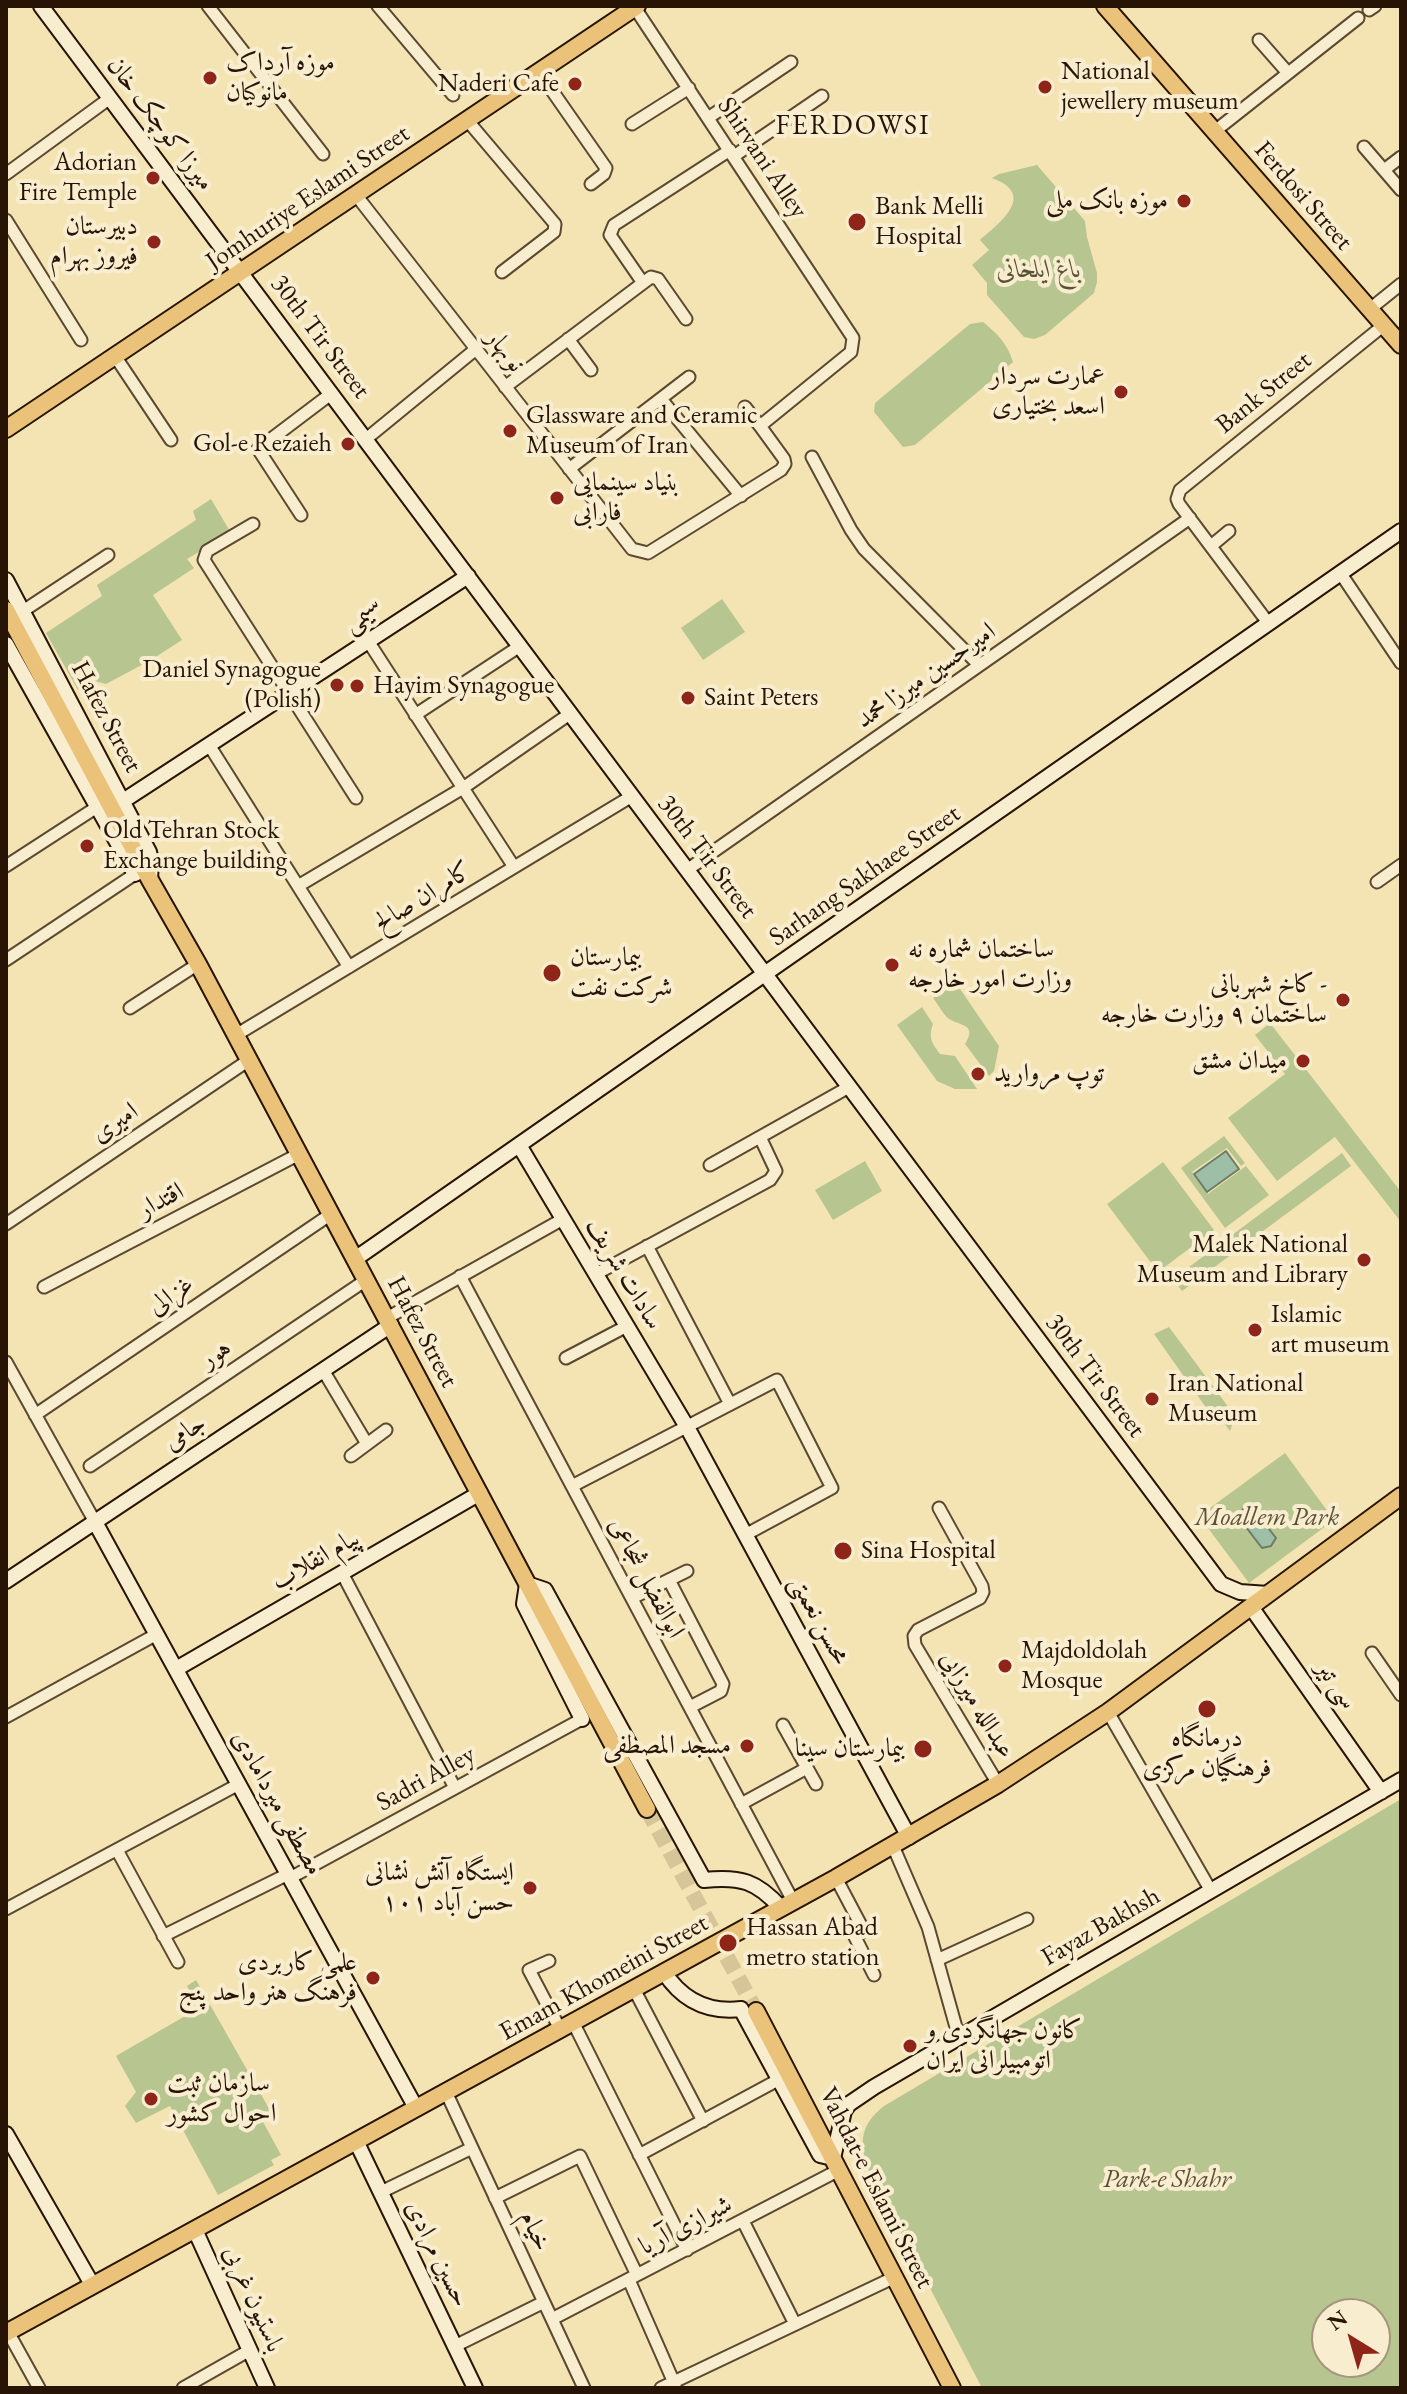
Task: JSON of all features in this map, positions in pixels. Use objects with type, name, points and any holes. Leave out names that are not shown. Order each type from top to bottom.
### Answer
[{"type":"main road","name":"Ferdosi Street","points":[[1105,6],[1401,345]]},
{"type":"main road","name":"Jomhuriye Eslami Street","points":[[6,429],[636,7]]},
{"type":"main road","name":"Hafez Street","points":[[6,610],[118,818],[143,874],[198,964],[647,1809]]},
{"type":"main road","name":"Emam Khomeini Street","points":[[7,2332],[836,1878],[998,1784],[1108,1712],[1401,1496]]},
{"type":"main road","name":"Vahdat-e Eslami Street","points":[[748,2010],[836,2164],[952,2388]]},
{"type":"street","name":"میرزا کوچک خان","points":[[41,6],[241,272]]},
{"type":"street","points":[[208,6],[323,154]]},
{"type":"street","points":[[378,6],[453,95]]},
{"type":"street","name":"Shirvani Alley","points":[[636,7],[851,333],[854,344],[851,352],[760,426]]},
{"type":"street","points":[[1215,131],[1358,18]]},
{"type":"street","points":[[1259,40],[1296,70]]},
{"type":"street","points":[[708,118],[791,62]]},
{"type":"street","points":[[539,72],[604,165],[606,171],[591,184]]},
{"type":"street","points":[[632,124],[689,88]]},
{"type":"street","points":[[643,283],[610,235],[614,225],[822,96]]},
{"type":"street","points":[[6,174],[110,98]]},
{"type":"street","points":[[467,120],[555,224],[554,232],[502,272]]},
{"type":"street","points":[[1364,147],[1401,190]]},
{"type":"street","points":[[1384,170],[1401,157]]},
{"type":"street","name":"نوبهار","points":[[356,195],[632,549],[648,553],[781,470],[784,459],[760,426]]},
{"type":"street","points":[[6,220],[81,340]]},
{"type":"street","name":"30th Tir Street","points":[[241,272],[1221,1584],[1240,1592],[1268,1594]]},
{"type":"street","points":[[505,387],[651,277],[658,279],[686,319]]},
{"type":"street","points":[[1370,309],[1401,284]]},
{"type":"street","name":"Bank Street","points":[[1190,518],[1177,499],[1180,490],[1384,325]]},
{"type":"street","points":[[568,339],[591,370]]},
{"type":"street","points":[[366,439],[476,349]]},
{"type":"street","points":[[115,356],[171,440]]},
{"type":"street","points":[[569,469],[689,377]]},
{"type":"street","points":[[301,515],[258,449],[332,393]]},
{"type":"street","points":[[661,399],[741,496]]},
{"type":"street","points":[[745,407],[760,426]]},
{"type":"street","points":[[812,457],[864,549],[979,665]]},
{"type":"street","points":[[1190,518],[1269,624]]},
{"type":"street","name":"امیرحسین میرزا محمد","points":[[687,870],[1190,518]]},
{"type":"street","points":[[253,524],[207,551],[204,560],[356,798]]},
{"type":"street","points":[[1211,546],[1229,531]]},
{"type":"street","name":"Sarhang Sakhaee Street","points":[[355,1259],[1401,531]]},
{"type":"street","points":[[23,611],[108,555]]},
{"type":"street","points":[[1341,574],[1401,663]]},
{"type":"street","name":"سیمی","points":[[123,801],[468,576]]},
{"type":"street","name":"Hafez Street","points":[[6,580],[149,852],[151,861],[143,874],[97,807],[6,644]]},
{"type":"street","points":[[368,641],[514,867]]},
{"type":"street","points":[[415,715],[520,646]]},
{"type":"street","points":[[298,886],[463,788],[571,713]]},
{"type":"street","points":[[209,745],[349,967]]},
{"type":"street","name":"کامران صالح","points":[[236,1035],[632,796]]},
{"type":"street","points":[[6,866],[97,807]]},
{"type":"street","points":[[1377,882],[1401,865]]},
{"type":"street","points":[[6,960],[143,874]]},
{"type":"street","points":[[130,1008],[198,964]]},
{"type":"street","name":"امیری","points":[[6,1224],[249,1060]]},
{"type":"street","points":[[710,1165],[849,1087]]},
{"type":"street","points":[[596,1274],[770,1180],[776,1171],[760,1137]]},
{"type":"street","name":"سادات شریف","points":[[519,1145],[687,1427]]},
{"type":"street","name":"اقتدار","points":[[44,1287],[299,1154]]},
{"type":"street","name":"غزالی","points":[[35,1415],[331,1214]]},
{"type":"street","points":[[389,1322],[460,1276],[563,1219]]},
{"type":"street","points":[[647,1246],[730,1404]]},
{"type":"street","name":"ابوالفضل شجاعی","points":[[460,1276],[741,1804],[787,1904]]},
{"type":"street","name":"هور","points":[[90,1466],[366,1280]]},
{"type":"street","name":"جامی","points":[[6,1581],[323,1370],[389,1322]]},
{"type":"street","points":[[566,1358],[627,1326]]},
{"type":"street","points":[[6,1362],[95,1522]]},
{"type":"street","points":[[323,1370],[367,1444]]},
{"type":"street","points":[[572,1486],[777,1380],[832,1488],[745,1535]]},
{"type":"street","name":"محسن نعمتی","points":[[687,1427],[909,1837]]},
{"type":"street","points":[[351,1456],[386,1430]]},
{"type":"street","name":"پیام انقلاب","points":[[176,1669],[480,1493]]},
{"type":"street","name":"عبدالله میرزایی","points":[[939,1508],[983,1592],[980,1598],[918,1630],[914,1636],[915,1645],[998,1784]]},
{"type":"street","name":"مصطفی میردامادی","points":[[95,1522],[416,2108]]},
{"type":"street","points":[[632,1598],[687,1571]]},
{"type":"street","points":[[342,1573],[455,1788]]},
{"type":"street","points":[[669,1580],[723,1684],[721,1691],[690,1707]]},
{"type":"street","points":[[582,1719],[524,1604],[527,1584],[545,1590],[704,1880],[724,1878],[747,1881],[787,1904]]},
{"type":"street","name":"سی تیر","points":[[1251,1607],[1381,1792]]},
{"type":"street","points":[[6,1717],[157,1634]]},
{"type":"street","points":[[1372,1653],[1401,1695]]},
{"type":"street","points":[[1108,1712],[1211,1891]]},
{"type":"street","name":"Sadri Alley","points":[[163,1936],[289,1876],[582,1719]]},
{"type":"street","points":[[783,1725],[816,1784]]},
{"type":"street","points":[[741,1804],[807,1768]]},
{"type":"street","name":"Fayaz Bakhsh","points":[[836,2164],[844,2111],[874,2087],[1401,1780]]},
{"type":"street","points":[[6,1909],[239,1784]]},
{"type":"street","points":[[893,1846],[928,1927],[959,2038]]},
{"type":"street","points":[[117,1850],[178,1962]]},
{"type":"street","points":[[836,1878],[864,1931],[854,1935],[874,1975]]},
{"type":"street","points":[[937,1960],[1027,1919]]},
{"type":"street","points":[[549,1961],[529,1970],[567,2025],[687,2250]]},
{"type":"street","points":[[664,1972],[676,1990],[692,2002],[712,2009],[748,2010],[778,2080],[820,2155],[836,2164]]},
{"type":"street","points":[[634,1989],[703,2121]]},
{"type":"street","points":[[639,2155],[778,2080]]},
{"type":"street","name":"خیام","points":[[446,2092],[584,2388]]},
{"type":"street","points":[[6,2134],[93,2286]]},
{"type":"street","name":"حسین مرادی","points":[[356,2141],[475,2388]]},
{"type":"street","points":[[381,2192],[472,2148]]},
{"type":"street","points":[[495,2198],[580,2156],[675,2385]]},
{"type":"street","name":"شیرازی آریا","points":[[552,2319],[743,2221],[836,2164]]},
{"type":"street","points":[[743,2221],[795,2324]]},
{"type":"street","name":"باستیون غربی","points":[[195,2230],[267,2388]]},
{"type":"street","points":[[661,2388],[675,2385],[895,2277]]},
{"type":"street","points":[[455,2346],[540,2304]]},
{"type":"street","points":[[7,2332],[39,2388]]},
{"type":"street","points":[[183,2388],[250,2350]]},
{"type":"green space","name":"باغ ایلخانی","points":[[1037,165],[1085,221],[1097,282],[1094,293],[1045,335],[1034,339],[1024,337],[987,295],[987,283],[972,265],[989,250],[980,240],[1004,217],[1013,201],[1012,192],[992,178]]},
{"type":"green space","points":[[983,322],[1001,339],[1013,362],[915,445],[903,447],[874,412],[875,403],[970,324]]},
{"type":"green space","points":[[211,499],[231,533],[187,559],[194,568],[153,595],[182,640],[106,684],[95,681],[78,690],[46,633],[102,596],[97,585],[196,520],[193,511]]},
{"type":"green space","points":[[722,599],[745,632],[703,660],[681,628]]},
{"type":"green space","points":[[956,983],[999,1046],[994,1071],[989,1076],[965,1044],[969,1030],[948,1018],[933,998]]},
{"type":"green space","points":[[922,1007],[933,1024],[931,1037],[935,1047],[940,1054],[955,1056],[977,1089],[955,1089],[937,1081],[897,1025]]},
{"type":"green space","points":[[1270,1023],[1401,1192],[1401,1222],[1335,1137],[1277,1181],[1228,1118],[1285,1074],[1255,1035]]},
{"type":"green space","points":[[1224,1136],[1245,1163],[1241,1166],[1227,1148],[1192,1172],[1208,1194],[1246,1166],[1269,1195],[1225,1228],[1181,1168]]},
{"type":"green space","points":[[1342,1153],[1351,1166],[1182,1291],[1173,1279]]},
{"type":"green space","points":[[865,1161],[882,1191],[833,1220],[815,1190]]},
{"type":"green space","points":[[1163,1162],[1214,1230],[1158,1272],[1107,1204]]},
{"type":"green space","points":[[1169,1327],[1235,1416],[1230,1431],[1212,1406],[1207,1409],[1154,1334]]},
{"type":"green space","name":"Moallem Park","points":[[1285,1453],[1334,1520],[1249,1583],[1199,1516]]},
{"type":"green space","name":"Park-e Shahr","points":[[1401,1799],[1401,2388],[982,2388],[867,2167],[864,2134],[876,2113]]},
{"type":"green space","points":[[196,1980],[271,2112],[261,2118],[281,2155],[271,2160],[274,2165],[218,2195],[170,2106],[136,2123],[125,2106],[136,2092],[116,2056],[199,2008],[187,1986]]},
{"type":"shaded area","points":[[1226,1151],[1239,1169],[1207,1192],[1194,1174]]},
{"type":"shaded area","points":[[1252,1507],[1276,1538],[1271,1546],[1262,1548],[1239,1518],[1243,1509]]},
{"type":"tunnel","points":[[647,1809],[756,2011]]},
{"type":"place","name":"موزه آرداک مانوکیان","points":[[210,78]]},
{"type":"place","name":"Naderi Cafe","points":[[575,84]]},
{"type":"place","name":"National jewellery museum","points":[[1045,87]]},
{"type":"place","name":"Adorian Fire Temple","points":[[153,178]]},
{"type":"place","name":"موزه بانک ملی","points":[[1184,201]]},
{"type":"place","name":"Bank Melli Hospital","points":[[857,222]]},
{"type":"place","name":"دبیرستان فیروز بهرام","points":[[154,242]]},
{"type":"place","name":"عمارت سردار اسعد بختیاری","points":[[1121,392]]},
{"type":"place","name":"Glassware and Ceramic Museum of Iran","points":[[510,431]]},
{"type":"place","name":"Gol-e Rezaieh","points":[[348,444]]},
{"type":"place","name":"بنیاد سینمایی فارابی","points":[[557,498]]},
{"type":"place","name":"Daniel Synagogue (Polish)","points":[[337,685]]},
{"type":"place","name":"Hayim Synagogue","points":[[357,686]]},
{"type":"place","name":"Saint Peters","points":[[688,698]]},
{"type":"place","name":"Old Tehran Stock Exchange building","points":[[87,846]]},
{"type":"place","name":"ساختمان شماره نه وزارت امور خارجه","points":[[892,965]]},
{"type":"place","name":"بیمارستان شرکت نفت","points":[[552,973]]},
{"type":"place","name":"کاخ شهربانی - ساختمان ۹ وزارت خارجه","points":[[1343,1000]]},
{"type":"place","name":"میدان مشق","points":[[1303,1061]]},
{"type":"place","name":"توپ مروارید","points":[[978,1074]]},
{"type":"place","name":"Malek National Museum and Library","points":[[1364,1260]]},
{"type":"place","name":"Islamic art museum","points":[[1255,1330]]},
{"type":"place","name":"Iran National Museum","points":[[1152,1399]]},
{"type":"place","name":"Sina Hospital","points":[[843,1551]]},
{"type":"place","name":"Majdoldolah Mosque","points":[[1005,1666]]},
{"type":"place","name":"درمانگاه فرهنگیان مرکزی","points":[[1207,1709]]},
{"type":"place","name":"مسجد المصطفی","points":[[747,1746]]},
{"type":"place","name":"بیمارستان سینا","points":[[923,1749]]},
{"type":"place","name":"ایستگاه آتش نشانی ۱۰۱ حسن آباد","points":[[530,1888]]},
{"type":"place","name":"Hassan Abad metro station","points":[[728,1943]]},
{"type":"place","name":"علمی کاربردی فرهنگ هنر واحد پنج","points":[[373,1978]]},
{"type":"place","name":"کانون جهانگردی و اتومبیلرانی ایران","points":[[910,2046]]},
{"type":"place","name":"سازمان ثبت احوال کشور","points":[[151,2099]]},
{"type":"district","name":"FERDOWSI","points":[[853,126]]}]
